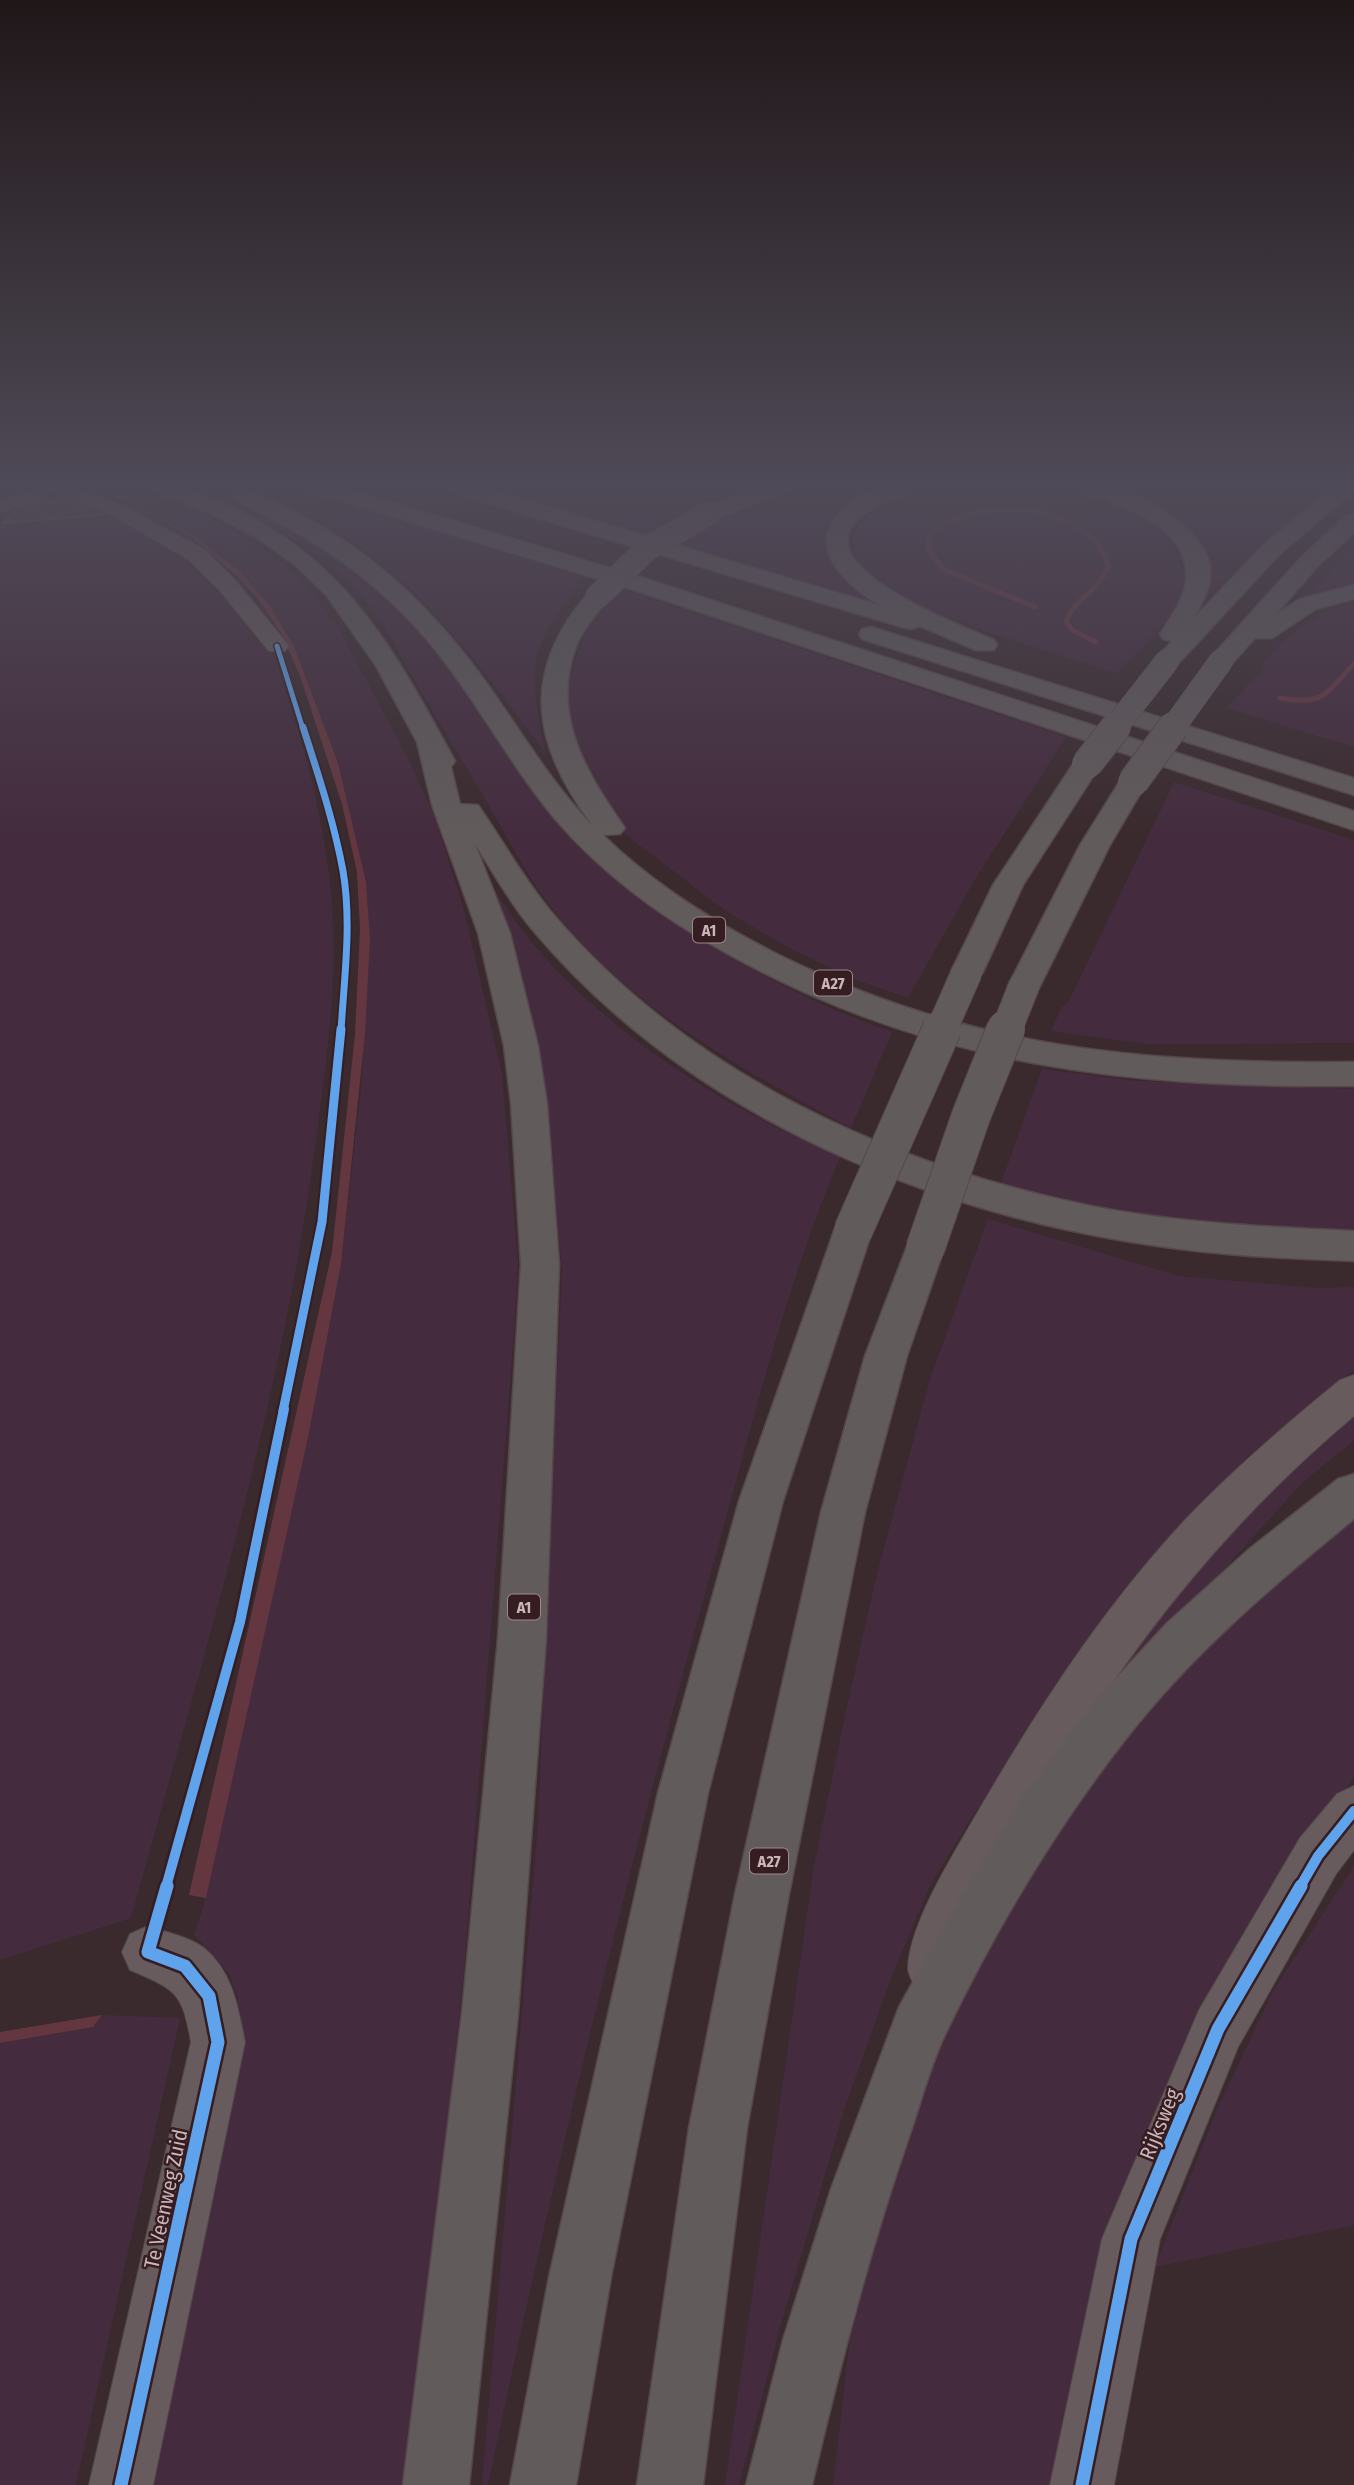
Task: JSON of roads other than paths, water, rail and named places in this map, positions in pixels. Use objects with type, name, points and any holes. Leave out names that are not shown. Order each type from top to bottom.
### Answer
[{"type":"highway","name":"A1","points":[[346,603],[396,674],[480,833],[512,882],[554,938],[589,976],[635,1017],[673,1045],[785,1115],[838,1142],[917,1174],[1021,1206],[1107,1225],[1186,1236],[1300,1245],[1354,1246]]},
{"type":"highway","name":"A1","points":[[405,603],[449,649],[580,829],[669,904],[715,934],[765,961],[821,987],[914,1022],[971,1040],[1020,1050],[1123,1066],[1354,1074]]},
{"type":"highway","name":"A27","points":[[592,603],[575,624],[559,663],[554,706],[563,752],[594,809],[616,835],[670,884],[760,946],[835,984],[902,1010],[973,1031],[1045,1046],[1111,1057],[1354,1065]]},
{"type":"highway","points":[[696,603],[1354,821]]},
{"type":"highway","points":[[787,603],[1354,787]]},
{"type":"highway","points":[[822,603],[966,653],[1111,708]]},
{"type":"highway","points":[[845,603],[1354,761]]},
{"type":"highway","points":[[893,603],[985,645]]},
{"type":"highway","points":[[1170,651],[1189,603]]},
{"type":"highway","points":[[543,2485],[580,2277],[683,1793],[761,1501],[853,1231],[1008,885],[1087,764],[1170,651],[1218,603]]},
{"type":"highway","name":"A27","points":[[670,2485],[718,2127],[762,1894],[844,1512],[886,1356],[971,1116],[1024,986],[1090,856],[1133,782],[1221,661],[1273,603]]},
{"type":"highway","name":"A27","points":[[1221,661],[1312,603]]},
{"type":"highway","name":"A1","points":[[429,739],[446,805],[494,933],[521,1046],[529,1104],[540,1264],[522,1639],[490,2013],[436,2485]]},
{"type":"highway","points":[[779,2485],[815,2340],[861,2189],[919,2027],[968,1936],[1040,1815],[1108,1722],[1214,1611],[1264,1565],[1354,1493]]},
{"type":"street","points":[[242,603],[277,646]]},
{"type":"street","points":[[919,2027],[947,1919],[1043,1741],[1131,1616],[1221,1510],[1304,1431],[1354,1392]]},
{"type":"street","name":"Rijksweg","points":[[1082,2485],[1131,2239],[1218,2029],[1318,1856],[1354,1811]]},
{"type":"street","name":"Te Veenweg Zuid","points":[[121,2485],[218,2042],[209,1996],[185,1966],[148,1952]]},
{"type":"waterway","points":[[1025,603],[1035,607]]},
{"type":"waterway","points":[[1078,603],[1066,621],[1072,630],[1096,642]]},
{"type":"waterway","points":[[1280,698],[1315,699],[1329,690],[1354,664]]}]
